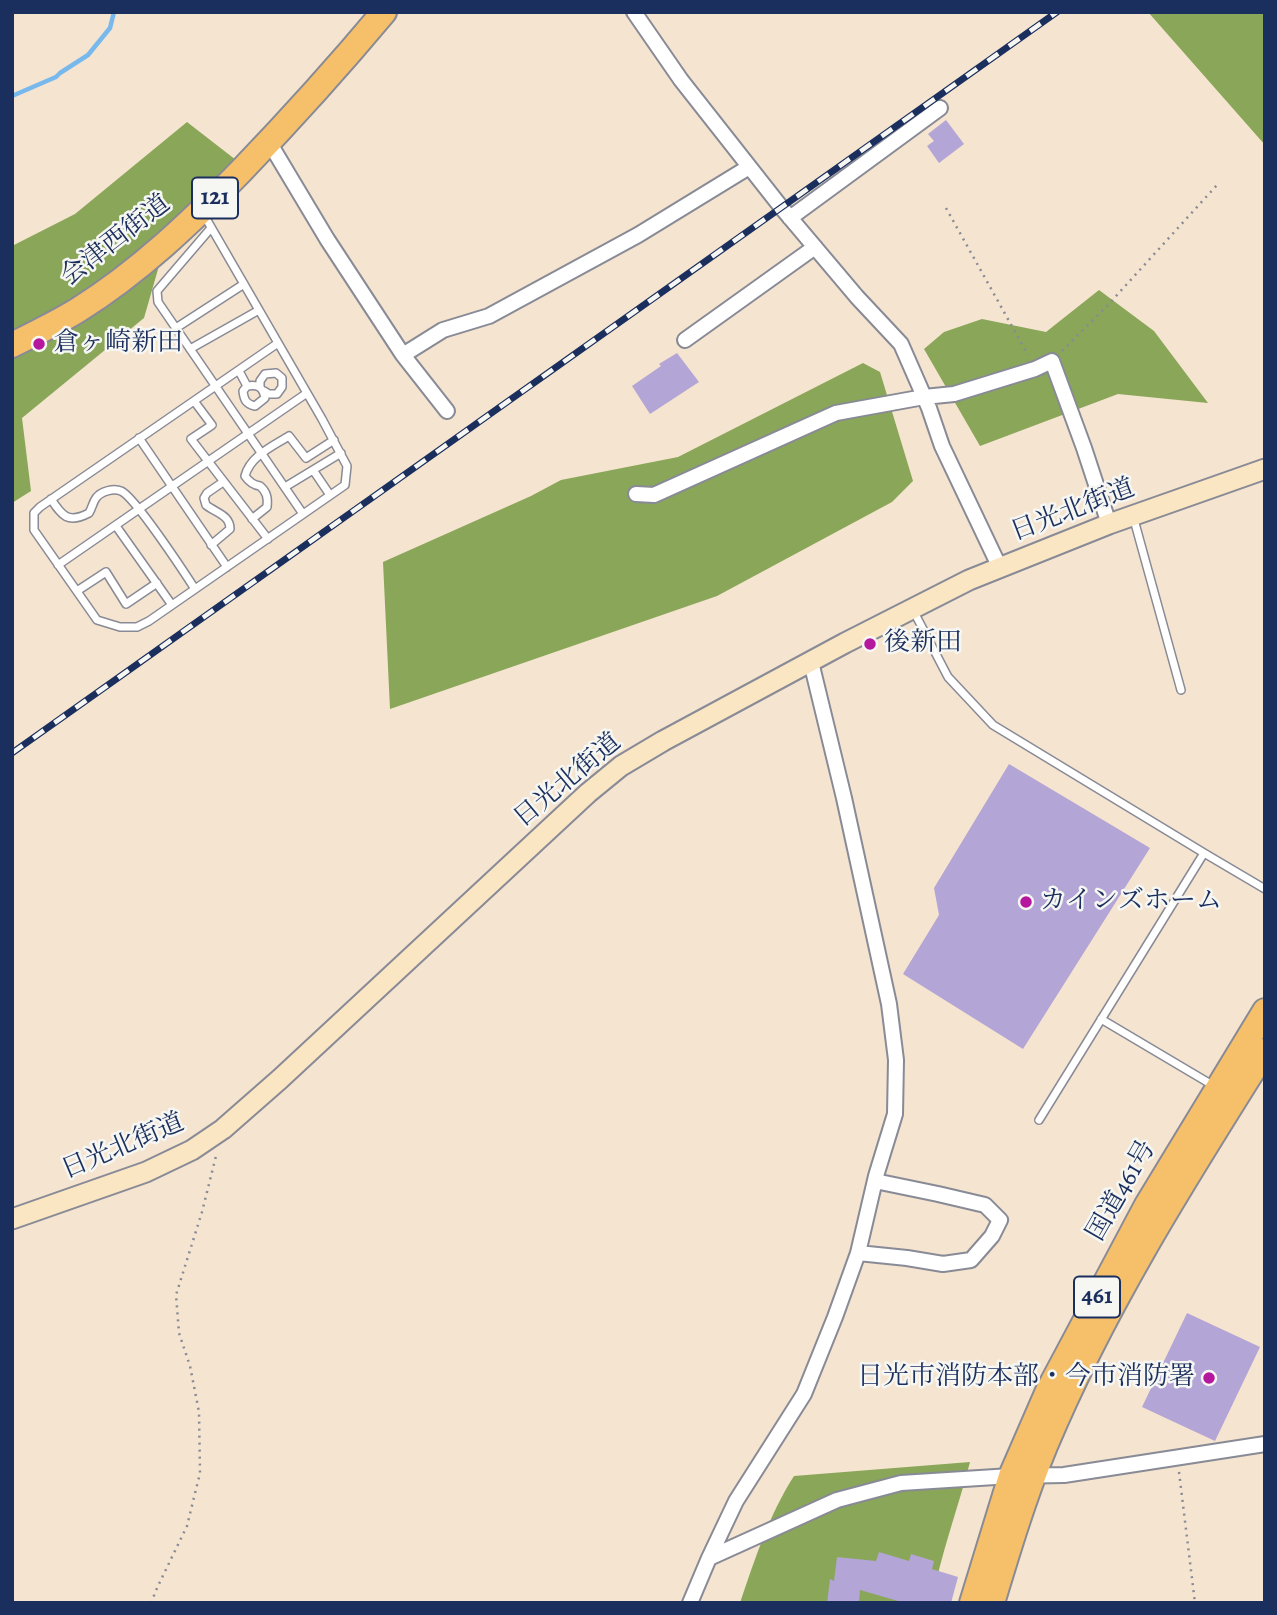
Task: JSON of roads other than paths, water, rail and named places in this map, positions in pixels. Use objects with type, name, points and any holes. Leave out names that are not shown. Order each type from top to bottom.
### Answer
[{"type":"highway","name":"会津西街道","points":[[12,345],[79,309],[165,245],[206,219],[269,142],[384,12]]},
{"type":"highway","name":"国道461号","points":[[972,1603],[1022,1476],[1048,1391],[1147,1205],[1265,1011]]},
{"type":"highway","name":"国道461号","points":[[992,1603],[1010,1544],[1022,1476],[1066,1400],[1118,1296],[1165,1213],[1265,1051]]},
{"type":"street","points":[[634,12],[681,80],[790,218],[901,344],[942,446],[1000,568]]},
{"type":"street","points":[[790,218],[940,108]]},
{"type":"street","points":[[269,142],[327,239],[403,355],[447,411]]},
{"type":"street","points":[[403,355],[443,330],[489,316],[638,235],[750,167]]},
{"type":"street","points":[[685,340],[815,247]]},
{"type":"street","points":[[636,494],[654,495],[836,413],[954,394],[1035,369],[1052,360],[1109,524]]},
{"type":"street","name":"日光北街道","points":[[12,1219],[146,1172],[192,1150],[223,1129],[588,793],[621,766],[663,741],[969,580],[1062,541],[1265,469]]},
{"type":"street","points":[[690,1603],[736,1500],[804,1394],[858,1253],[895,1114],[896,1060],[889,1004],[847,810],[811,662]]},
{"type":"street","points":[[858,1253],[943,1264],[971,1260],[992,1236],[1000,1220],[985,1205],[875,1181]]},
{"type":"street","points":[[709,1558],[837,1500],[901,1483],[1064,1475],[1265,1444]]},
{"type":"lane","points":[[278,343],[239,371],[216,386],[139,438],[40,507],[34,513],[34,530],[97,620],[120,627],[136,627],[149,621],[345,485],[347,466],[341,453],[307,393],[244,284],[206,219],[158,291],[158,302],[190,349],[216,386],[262,453],[303,514]]},
{"type":"lane","points":[[176,328],[244,284]]},
{"type":"lane","points":[[190,349],[259,310]]},
{"type":"lane","points":[[239,371],[247,386]]},
{"type":"lane","points":[[247,386],[243,391],[244,398],[255,407],[265,398],[262,389],[260,381],[262,376],[270,372],[282,378],[282,387],[273,394],[262,389],[255,384],[247,386]]},
{"type":"lane","points":[[278,392],[288,406]]},
{"type":"lane","points":[[58,565],[307,393]]},
{"type":"lane","points":[[194,401],[212,425],[191,439],[268,538]]},
{"type":"lane","points":[[252,519],[267,507],[267,497],[264,489],[253,485],[244,476],[247,466],[289,436],[306,458],[334,440]]},
{"type":"lane","points":[[139,438],[226,567]]},
{"type":"lane","points":[[285,487],[341,453]]},
{"type":"lane","points":[[313,470],[330,495]]},
{"type":"lane","points":[[211,545],[230,529],[230,523],[206,505],[204,498],[223,482]]},
{"type":"lane","points":[[51,499],[60,513],[77,519],[89,513],[95,499],[101,494],[118,489],[125,493],[195,589]]},
{"type":"lane","points":[[1132,515],[1181,690]]},
{"type":"lane","points":[[116,526],[172,605]]},
{"type":"lane","points":[[77,591],[106,572],[126,604],[157,583]]},
{"type":"lane","points":[[913,609],[948,677],[993,725],[1265,889]]},
{"type":"lane","points":[[1039,1120],[1204,853]]},
{"type":"lane","points":[[1101,1018],[1217,1088]]},
{"type":"waterway","points":[[12,96],[56,77],[88,55],[110,28],[114,12]]},
{"type":"railway","points":[[12,753],[1057,12]]},
{"type":"place","name":"倉ヶ崎新田","points":[[39,344]]},
{"type":"place","name":"後新田","points":[[870,644]]},
{"type":"place","name":"カインズホーム","points":[[1026,902]]},
{"type":"place","name":"日光市消防本部・今市消防署","points":[[1209,1378]]}]
